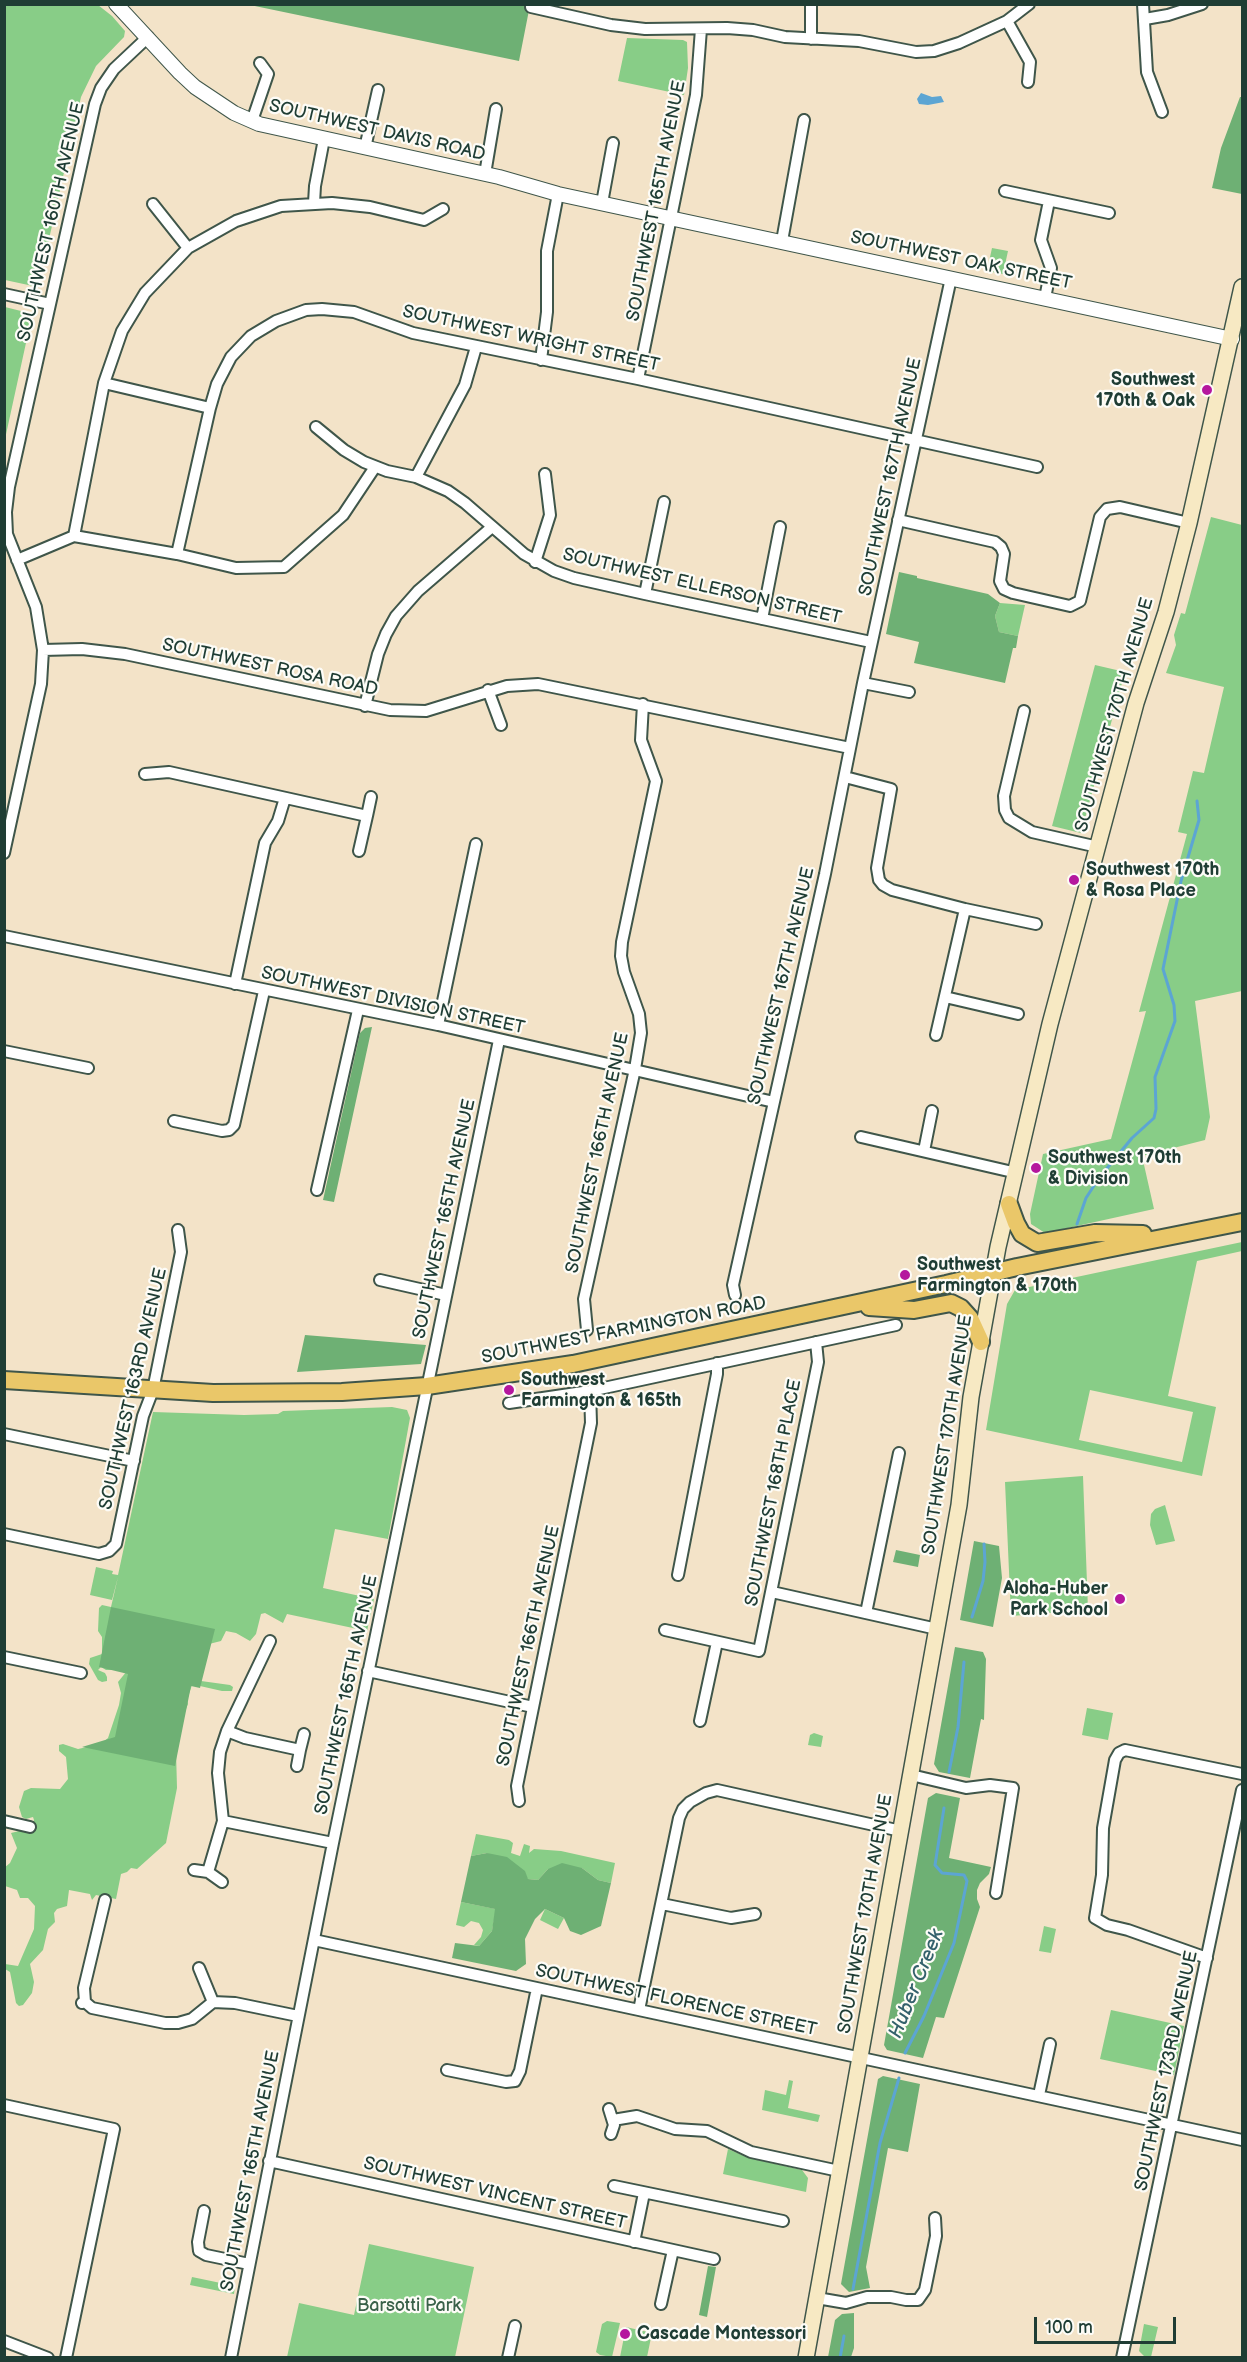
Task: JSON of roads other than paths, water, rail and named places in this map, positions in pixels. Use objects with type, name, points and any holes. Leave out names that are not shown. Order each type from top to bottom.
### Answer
[{"type":"main road","name":"SOUTHWEST 170TH AVENUE","points":[[806,2358],[959,1505],[967,1429],[993,1272],[1017,1173],[1035,1084],[1136,703],[1166,612],[1237,340],[1242,286]]},
{"type":"main road","points":[[1009,1204],[1022,1234],[1037,1243],[1095,1233],[1174,1234]]},
{"type":"main road","name":"SOUTHWEST FARMINGTON ROAD","points":[[4,1380],[153,1390],[276,1393],[427,1386],[573,1364],[993,1272],[1242,1222]]},
{"type":"main road","points":[[844,1306],[914,1310],[951,1303],[961,1308],[970,1318],[981,1342]]},
{"type":"street","name":"SOUTHWEST DAVIS ROAD","points":[[116,4],[180,74],[200,91],[252,122],[485,174],[558,194],[671,218]]},
{"type":"street","points":[[811,39],[812,4]]},
{"type":"street","points":[[531,7],[611,25],[645,29],[753,30],[785,37],[859,42],[916,52],[934,51],[959,44],[1007,21],[1029,4]]},
{"type":"street","points":[[1143,4],[1143,39],[1147,72],[1162,112]]},
{"type":"street","points":[[1144,19],[1168,15],[1202,4]]},
{"type":"street","points":[[1007,21],[1030,62],[1028,82]]},
{"type":"street","name":"SOUTHWEST 165TH AVENUE","points":[[638,379],[696,95],[701,29]]},
{"type":"street","name":"SOUTHWEST 160TH AVENUE","points":[[4,853],[41,684],[43,650],[36,607],[7,534],[7,504],[97,97],[114,69],[148,37]]},
{"type":"street","points":[[252,122],[268,74],[260,63]]},
{"type":"street","points":[[365,148],[378,90]]},
{"type":"street","points":[[485,174],[496,109]]},
{"type":"street","points":[[782,241],[804,120]]},
{"type":"street","points":[[314,203],[324,139]]},
{"type":"street","points":[[602,203],[613,143]]},
{"type":"street","points":[[1005,191],[1109,213]]},
{"type":"street","points":[[541,360],[547,312],[547,251],[558,194]]},
{"type":"street","points":[[1045,298],[1051,268],[1041,240],[1049,201]]},
{"type":"street","points":[[74,536],[104,383],[115,348],[131,314],[157,279],[188,248],[228,225],[261,211],[281,206],[314,203],[370,207],[424,220],[443,209]]},
{"type":"street","points":[[153,204],[188,248]]},
{"type":"street","name":"SOUTHWEST OAK STREET","points":[[671,218],[1237,340]]},
{"type":"street","name":"SOUTHWEST 167TH AVENUE","points":[[735,1295],[733,1285],[845,777],[871,642],[951,278]]},
{"type":"street","points":[[4,294],[50,304]]},
{"type":"street","name":"SOUTHWEST WRIGHT STREET","points":[[177,554],[210,408],[224,370],[239,347],[262,328],[291,314],[306,310],[354,312],[401,330],[638,379],[1037,467]]},
{"type":"street","points":[[416,477],[465,385],[476,347]]},
{"type":"street","points":[[104,383],[210,408]]},
{"type":"street","name":"SOUTHWEST ELLERSON STREET","points":[[316,427],[344,450],[375,467],[416,477],[448,491],[535,562],[574,578],[871,642]]},
{"type":"street","points":[[17,560],[74,536],[177,554],[236,568],[284,567],[343,515],[375,467]]},
{"type":"street","points":[[535,562],[550,515],[545,474]]},
{"type":"street","points":[[645,594],[664,502]]},
{"type":"street","points":[[898,520],[990,540],[1002,546],[1004,554],[1001,588],[1013,593],[1074,606],[1082,597],[1102,512],[1120,507],[1189,524]]},
{"type":"street","points":[[365,706],[381,644],[403,606],[492,526]]},
{"type":"street","points":[[762,619],[780,528]]},
{"type":"street","name":"SOUTHWEST ROSA ROAD","points":[[43,650],[82,650],[125,654],[390,710],[426,711],[488,690],[525,683],[538,684],[850,748]]},
{"type":"street","points":[[863,683],[909,692]]},
{"type":"street","points":[[488,690],[501,725]]},
{"type":"street","name":"SOUTHWEST 166TH AVENUE","points":[[587,1330],[584,1299],[641,1033],[639,1014],[621,956],[655,786],[653,769],[640,740],[643,704]]},
{"type":"street","points":[[1024,711],[1004,796],[1004,803],[1010,818],[1032,832],[1098,847]]},
{"type":"street","points":[[145,774],[169,772],[367,816]]},
{"type":"street","points":[[845,777],[891,789],[877,868],[879,880],[883,885],[892,890],[965,909],[1036,924]]},
{"type":"street","points":[[359,851],[371,797]]},
{"type":"street","points":[[235,984],[265,843],[278,821],[285,798]]},
{"type":"street","points":[[438,1025],[476,844]]},
{"type":"street","points":[[936,1035],[965,909]]},
{"type":"street","name":"SOUTHWEST DIVISION STREET","points":[[4,936],[438,1025],[774,1102]]},
{"type":"street","points":[[174,1121],[222,1131],[231,1128],[235,1120],[264,991]]},
{"type":"street","points":[[945,997],[1018,1014]]},
{"type":"street","points":[[317,1190],[358,1010]]},
{"type":"street","name":"SOUTHWEST 165TH AVENUE","points":[[231,2358],[368,1671],[500,1040]]},
{"type":"street","points":[[4,1051],[88,1068]]},
{"type":"street","points":[[924,1151],[932,1111]]},
{"type":"street","points":[[861,1137],[1017,1173]]},
{"type":"street","name":"SOUTHWEST 163RD AVENUE","points":[[4,1534],[103,1554],[109,1551],[118,1540],[143,1416],[153,1390],[181,1252],[178,1230]]},
{"type":"street","points":[[380,1280],[446,1295]]},
{"type":"street","points":[[509,1402],[590,1390],[896,1325]]},
{"type":"street","name":"SOUTHWEST 168TH PLACE","points":[[717,1642],[759,1651],[818,1362],[816,1342]]},
{"type":"street","points":[[678,1575],[717,1374],[717,1363]]},
{"type":"street","name":"SOUTHWEST 166TH AVENUE","points":[[519,1801],[517,1786],[591,1423],[590,1390]]},
{"type":"street","points":[[4,1434],[134,1461]]},
{"type":"street","points":[[866,1613],[899,1453]]},
{"type":"street","points":[[772,1592],[937,1629]]},
{"type":"street","points":[[664,1630],[717,1642],[700,1720]]},
{"type":"street","points":[[208,1872],[223,1821],[218,1773],[220,1752],[227,1731],[270,1641]]},
{"type":"street","points":[[4,1657],[81,1673]]},
{"type":"street","points":[[368,1671],[533,1707]]},
{"type":"street","points":[[227,1731],[245,1738],[300,1750]]},
{"type":"street","points":[[297,1766],[304,1734]]},
{"type":"street","points":[[1207,1958],[1128,1930],[1107,1925],[1095,1918],[1102,1875],[1103,1828],[1115,1760],[1119,1753],[1127,1750],[1242,1774]]},
{"type":"street","points":[[911,1775],[966,1788],[990,1785],[1013,1788],[996,1893]]},
{"type":"street","points":[[639,2010],[679,1818],[683,1809],[690,1802],[717,1790],[901,1830]]},
{"type":"street","name":"SOUTHWEST 173RD AVENUE","points":[[1122,2358],[1242,1790]]},
{"type":"street","points":[[4,1821],[30,1827]]},
{"type":"street","points":[[223,1821],[333,1844]]},
{"type":"street","points":[[194,1870],[208,1872],[222,1882]]},
{"type":"street","points":[[105,1900],[84,1988],[83,2002],[92,2008],[171,2023],[192,2019],[213,2002],[235,2003],[298,2016]]},
{"type":"street","points":[[662,1904],[731,1918],[755,1914]]},
{"type":"street","name":"SOUTHWEST FLORENCE STREET","points":[[314,1940],[1242,2140]]},
{"type":"street","points":[[199,1968],[213,2002]]},
{"type":"street","points":[[447,2070],[506,2082],[515,2081],[520,2071],[537,1988]]},
{"type":"street","points":[[1039,2095],[1050,2044]]},
{"type":"street","points":[[4,2105],[114,2129],[66,2358]]},
{"type":"street","points":[[611,2134],[611,2115],[637,2116],[675,2129],[706,2131],[751,2152],[839,2171]]},
{"type":"street","name":"SOUTHWEST VINCENT STREET","points":[[269,2161],[714,2259]]},
{"type":"street","points":[[614,2186],[783,2221]]},
{"type":"street","points":[[634,2242],[644,2193]]},
{"type":"street","points":[[204,2211],[198,2241],[199,2251],[206,2255],[249,2264]]},
{"type":"street","points":[[817,2298],[846,2302],[867,2297],[918,2300],[925,2290],[936,2236],[935,2218]]},
{"type":"street","points":[[661,2304],[673,2250]]},
{"type":"street","points":[[508,2358],[515,2326]]},
{"type":"street","points":[[5,2342],[48,2358]]},
{"type":"water","points":[[921,93],[932,97],[941,96],[944,102],[919,104],[917,99]]},
{"type":"waterway","name":"Huber Creek","points":[[1077,1224],[1086,1198],[1099,1178],[1132,1138],[1154,1118],[1155,1077],[1175,1021],[1174,1005],[1163,969],[1181,881],[1199,820],[1197,801]]},
{"type":"waterway","name":"Huber Creek","points":[[972,1617],[983,1581],[984,1544]]},
{"type":"waterway","name":"Huber Creek","points":[[949,1772],[958,1727],[964,1662]]},
{"type":"waterway","name":"Huber Creek","points":[[905,2053],[924,2016],[954,1943],[967,1881],[964,1875],[942,1873],[935,1865],[944,1808]]},
{"type":"waterway","name":"Huber Creek","points":[[853,2289],[880,2143],[899,2078]]},
{"type":"waterway","name":"Huber Creek","points":[[840,2358],[844,2336]]},
{"type":"place","name":"Southwest 170th & Oak","points":[[1207,390]]},
{"type":"place","name":"Southwest 170th & Rosa Place","points":[[1074,880]]},
{"type":"place","name":"Southwest 170th & Division","points":[[1036,1168]]},
{"type":"place","name":"Southwest Farmington & 170th","points":[[905,1275]]},
{"type":"place","name":"Southwest Farmington & 165th","points":[[509,1390]]},
{"type":"place","name":"Aloha-Huber Park School","points":[[1120,1599]]},
{"type":"place","name":"Cascade Montessori","points":[[625,2334]]},
{"type":"park label","name":"Barsotti Park","points":[[409,2306]]}]
